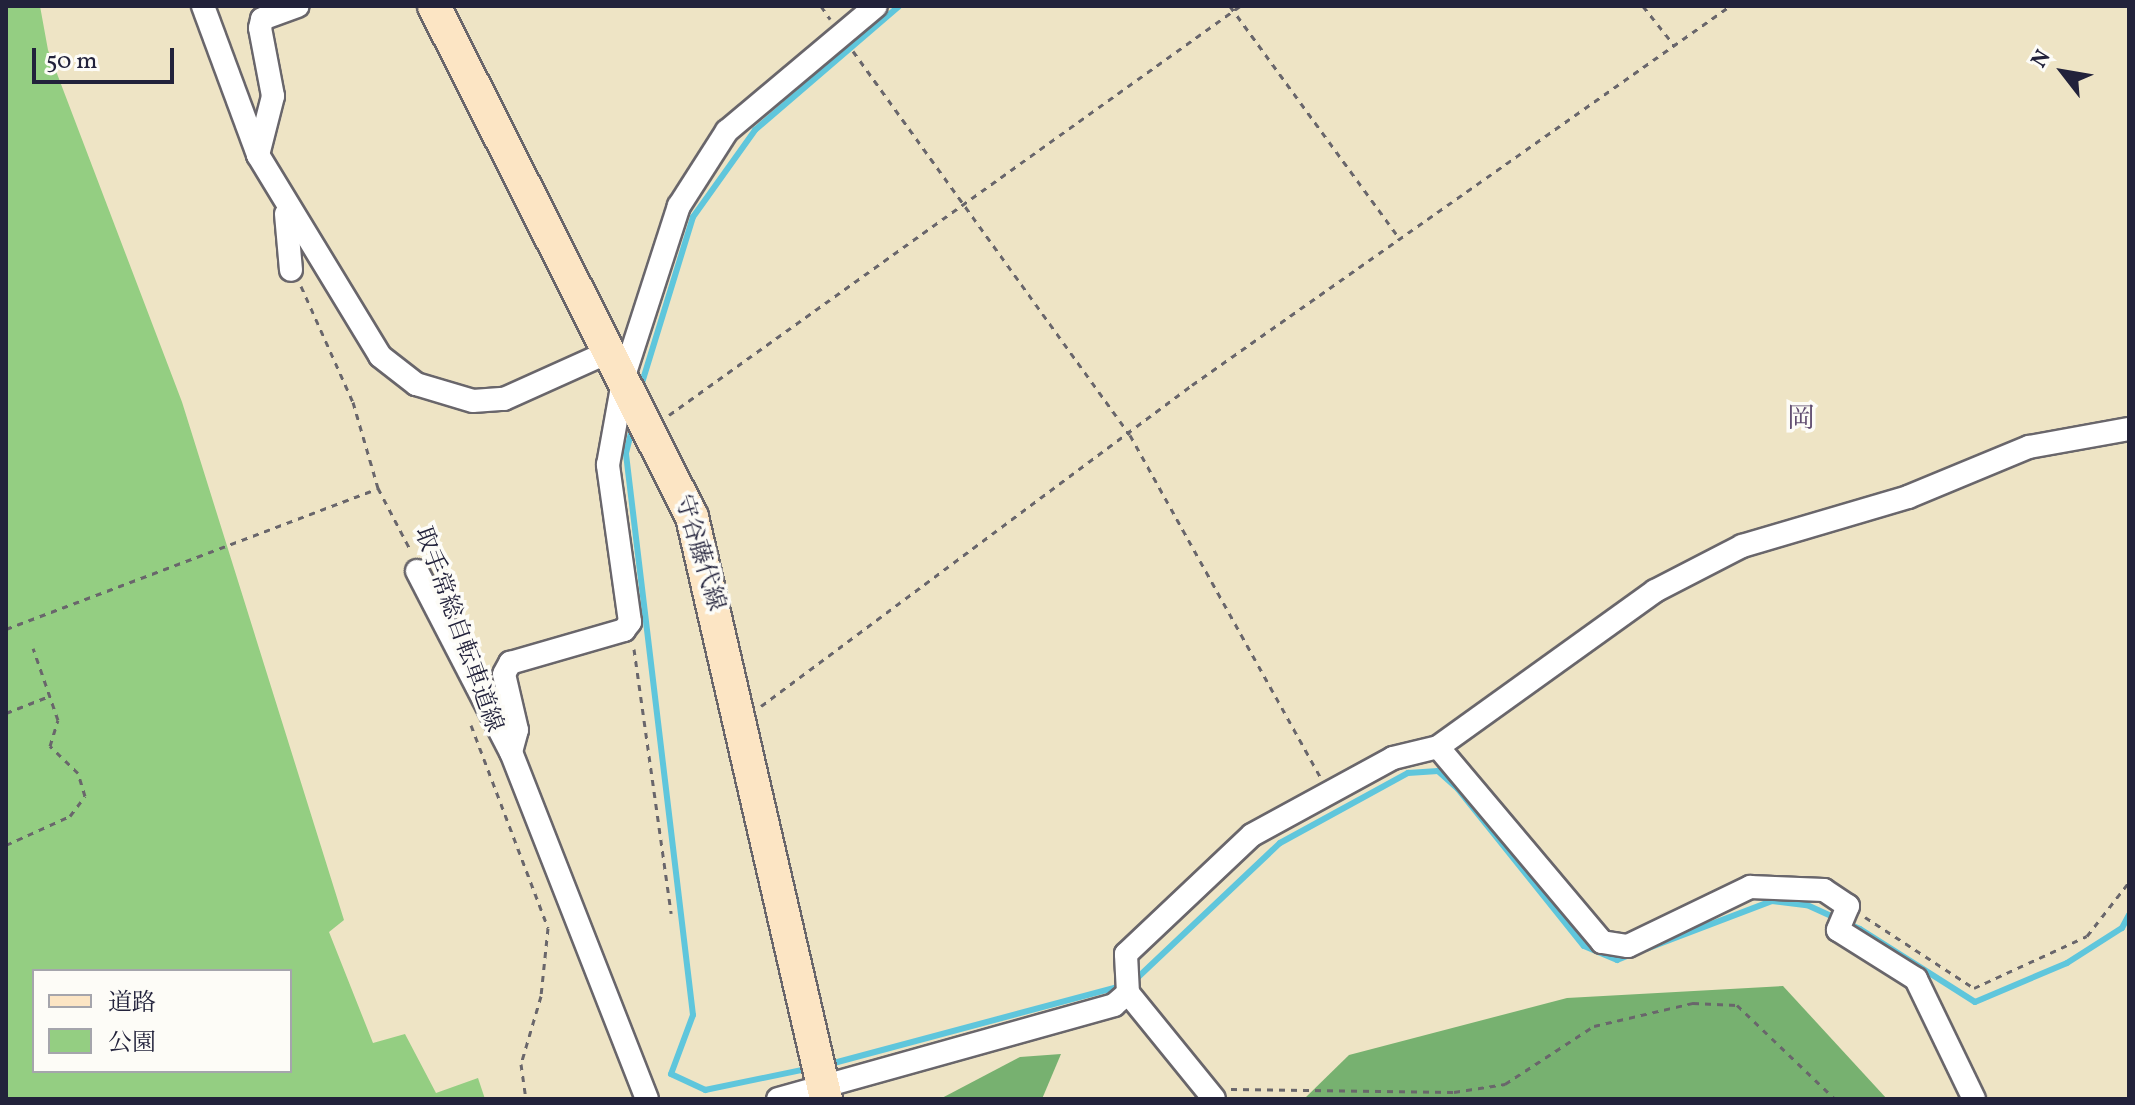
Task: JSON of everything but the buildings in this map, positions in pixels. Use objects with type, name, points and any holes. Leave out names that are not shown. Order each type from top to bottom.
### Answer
[{"type":"main road","name":"守谷藤代線","points":[[434,6],[621,370],[692,517],[742,720],[822,1080]]},
{"type":"street","points":[[203,6],[258,155],[286,209],[380,356],[435,393],[504,399],[621,370]]},
{"type":"street","points":[[258,155],[273,96],[260,28],[262,19],[298,6]]},
{"type":"street","points":[[511,752],[517,730],[504,674],[510,663],[624,630],[630,622],[608,465],[621,370],[679,206],[727,131],[876,6]]},
{"type":"street","points":[[286,209],[291,270]]},
{"type":"street","points":[[778,1099],[822,1080],[1114,1005],[1127,985],[1126,954],[1252,835],[1393,758],[1438,747],[1655,591],[1742,546],[1908,497],[2029,447],[2129,429]]},
{"type":"street","points":[[417,571],[511,752],[647,1099]]},
{"type":"street","points":[[1438,747],[1602,942],[1628,946],[1750,887],[1824,890],[1848,906],[1838,930],[1916,979],[1974,1099]]},
{"type":"street","points":[[1127,985],[1210,1095]]},
{"type":"path","points":[[821,6],[1130,435],[1305,742],[1326,793]]},
{"type":"path","points":[[648,425],[1232,8],[1240,6]]},
{"type":"path","points":[[1643,6],[1674,45]]},
{"type":"path","points":[[742,720],[1399,238],[1730,6]]},
{"type":"path","points":[[1232,8],[1399,238]]},
{"type":"path","name":"取手常総自転車道線","points":[[291,270],[332,348],[378,488],[417,571]]},
{"type":"path","points":[[6,629],[362,497],[378,488]]},
{"type":"path","points":[[630,622],[671,913]]},
{"type":"path","points":[[6,845],[70,816],[85,796],[78,773],[54,757],[58,720],[33,648]]},
{"type":"path","points":[[6,713],[49,697]]},
{"type":"path","name":"取手常総自転車道線","points":[[471,722],[548,928],[541,996],[521,1064],[526,1099]]},
{"type":"path","points":[[1848,906],[1974,988],[2087,936],[2129,882]]},
{"type":"path","points":[[1210,1095],[1386,1091],[1505,1084],[1594,1026],[1693,1003],[1737,1005],[1835,1099]]},
{"type":"path","points":[[1381,1099],[1386,1091]]},
{"type":"green space","points":[[6,6],[40,6],[48,50],[182,402],[344,920],[329,932],[373,1043],[405,1034],[436,1093],[478,1078],[485,1099],[6,1099]]},
{"type":"green space","points":[[1783,986],[1887,1099],[1304,1099],[1349,1055],[1567,998]]},
{"type":"green space","points":[[1061,1054],[1042,1099],[940,1099],[1020,1057]]},
{"type":"waterway","points":[[641,386],[693,217],[755,130],[899,6]]},
{"type":"waterway","points":[[633,425],[626,454],[693,1015],[671,1074],[705,1090],[811,1068]]},
{"type":"waterway","points":[[1134,981],[1280,843],[1408,773],[1438,771],[1458,789],[1584,946],[1617,960],[1632,954]]},
{"type":"waterway","points":[[1646,949],[1772,901],[1807,905],[1860,929],[1975,1002],[2067,963],[2122,928],[2129,915]]},
{"type":"waterway","points":[[830,1064],[1124,985]]},
{"type":"district","name":"岡","points":[[1801,420]]}]
